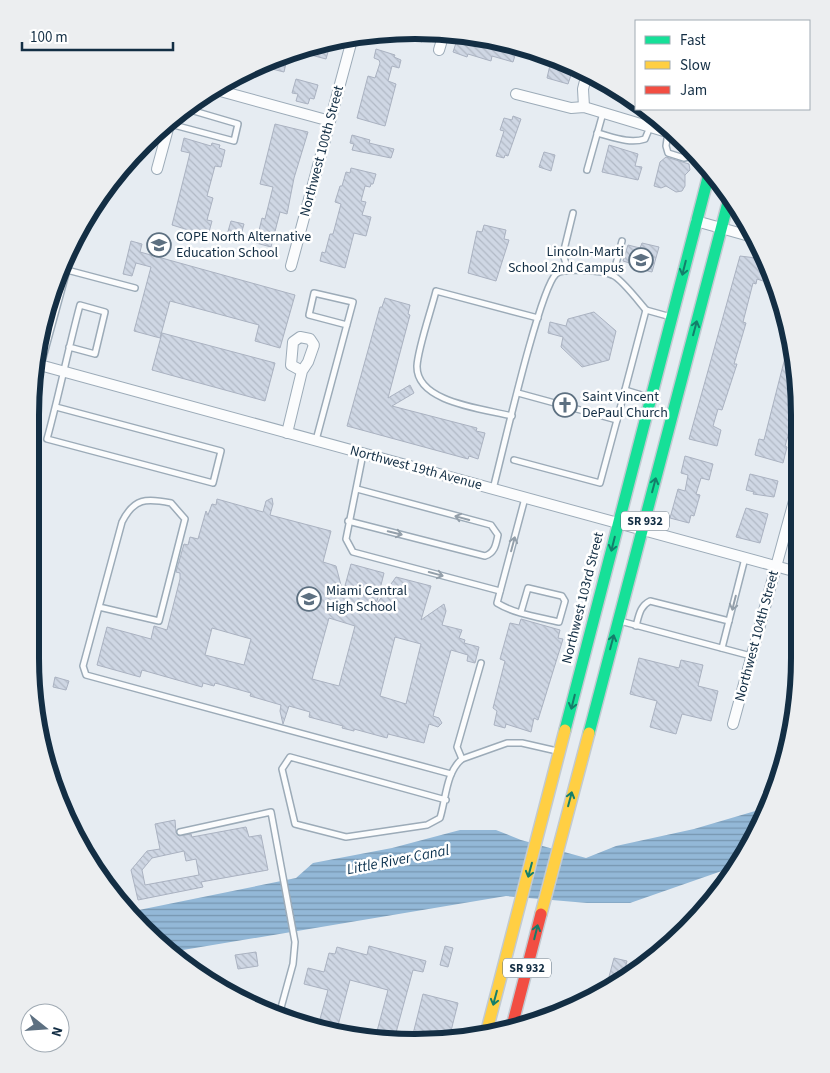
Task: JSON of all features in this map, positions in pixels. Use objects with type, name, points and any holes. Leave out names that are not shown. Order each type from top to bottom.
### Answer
[{"type":"main road","name":"Northwest 103rd Street","points":[[488,1027],[538,840],[618,522],[708,179]]},
{"type":"main road","name":"SR 932","points":[[513,1021],[727,205]]},
{"type":"main road","points":[[651,397],[664,418],[665,443]]},
{"type":"street","points":[[439,50],[442,40]]},
{"type":"street","name":"Northwest 100th Street","points":[[291,266],[351,45]]},
{"type":"street","points":[[584,107],[583,89],[585,80]]},
{"type":"street","points":[[223,92],[330,121]]},
{"type":"street","points":[[516,94],[571,108],[584,107],[659,129]]},
{"type":"street","points":[[157,169],[167,132]]},
{"type":"street","points":[[696,221],[745,235]]},
{"type":"street","name":"Northwest 19th Avenue","points":[[42,365],[791,570]]},
{"type":"street","points":[[287,433],[302,371]]},
{"type":"street","name":"Northwest 104th Street","points":[[733,724],[791,512]]},
{"type":"lane","points":[[175,126],[234,141],[238,124],[194,111]]},
{"type":"lane","points":[[587,170],[603,113]]},
{"type":"lane","points":[[597,133],[632,142],[640,141],[645,139],[650,126]]},
{"type":"lane","points":[[670,138],[666,146],[668,153],[684,158],[688,157]]},
{"type":"lane","points":[[568,270],[564,254],[573,213]]},
{"type":"lane","points":[[613,275],[622,241]]},
{"type":"lane","points":[[67,270],[135,288]]},
{"type":"lane","points":[[493,488],[538,318],[557,274],[568,270],[613,275],[646,310],[672,317]]},
{"type":"lane","points":[[48,333],[65,277]]},
{"type":"lane","points":[[512,416],[435,396],[420,383],[417,367],[436,291],[538,318]]},
{"type":"lane","points":[[316,440],[347,324],[352,302],[314,292],[309,314],[347,324]]},
{"type":"lane","points":[[56,407],[221,451],[213,483],[47,439],[56,407],[62,371],[80,305],[105,312],[95,354],[69,347]]},
{"type":"lane","points":[[514,460],[600,483],[646,310]]},
{"type":"lane","points":[[625,390],[651,397]]},
{"type":"lane","points":[[518,393],[617,420]]},
{"type":"lane","points":[[363,453],[348,521],[346,539],[353,552],[500,591]]},
{"type":"lane","points":[[348,521],[485,556],[491,554],[495,549],[498,535],[491,525],[356,489]]},
{"type":"lane","points":[[521,612],[528,588],[562,596],[565,601],[559,622],[507,609],[497,603],[525,497]]},
{"type":"lane","points":[[99,607],[160,621],[185,519],[171,503],[145,500],[127,511],[122,522],[83,666],[86,675],[451,774]]},
{"type":"lane","points":[[722,648],[745,558]]},
{"type":"lane","points":[[636,626],[639,612],[650,601],[729,621]]},
{"type":"lane","points":[[617,621],[751,656]]},
{"type":"lane","points":[[462,759],[457,747],[481,662]]},
{"type":"lane","points":[[446,800],[290,757],[282,768],[295,824],[346,837],[427,825],[440,818],[446,800],[451,774],[455,765],[462,759],[507,743],[522,743],[560,752]]},
{"type":"lane","points":[[180,832],[271,812],[295,942],[293,964],[281,1009]]},
{"type":"water","name":"Little River Canal","points":[[759,810],[741,846],[726,869],[630,903],[587,903],[506,896],[179,951],[136,911],[296,878],[313,863],[392,848],[460,830],[496,830],[521,840],[586,858],[616,846],[694,829]]},
{"type":"building","points":[[412,39],[423,39],[422,42]]},
{"type":"building","points":[[457,41],[488,46],[516,53],[513,62],[492,56],[491,61],[468,54],[467,57],[453,52]]},
{"type":"building","points":[[329,49],[326,59],[309,55]]},
{"type":"building","points":[[376,49],[395,55],[394,57],[401,60],[399,68],[392,66],[388,81],[396,84],[385,126],[357,118],[368,76],[375,78],[380,63],[379,60],[374,58]]},
{"type":"building","points":[[286,62],[284,72],[272,69],[273,66]]},
{"type":"building","points":[[550,65],[572,73],[568,84],[547,78]]},
{"type":"building","points":[[296,79],[318,85],[314,99],[310,98],[308,104],[296,101],[298,94],[292,93]]},
{"type":"building","points":[[513,116],[521,119],[508,156],[505,155],[504,158],[496,156],[504,131],[500,130],[504,118],[512,120]]},
{"type":"building","points":[[275,124],[308,132],[294,178],[287,214],[280,212],[271,247],[256,243],[262,218],[265,219],[273,187],[260,184]]},
{"type":"building","points":[[352,135],[370,140],[369,143],[394,149],[391,158],[352,150],[354,144],[350,143]]},
{"type":"building","points":[[184,138],[211,146],[212,143],[220,145],[219,148],[225,150],[221,167],[215,166],[207,196],[213,198],[207,220],[212,221],[209,232],[205,235],[172,225],[190,153],[181,151]]},
{"type":"building","points":[[609,145],[638,154],[635,166],[642,167],[638,180],[602,172]]},
{"type":"building","points":[[544,152],[555,155],[551,171],[539,167]]},
{"type":"building","points":[[666,157],[689,164],[690,170],[685,175],[685,186],[682,191],[676,192],[666,186],[661,188],[654,186],[660,162]]},
{"type":"building","points":[[351,168],[376,174],[373,184],[370,187],[365,186],[361,201],[366,202],[362,215],[371,217],[366,236],[354,233],[345,268],[320,261],[322,252],[325,253],[330,234],[333,234],[341,204],[335,202],[340,186],[342,186],[346,172],[350,173]]},
{"type":"building","points":[[231,221],[244,224],[240,238],[227,235]]},
{"type":"building","points":[[484,225],[506,230],[504,239],[509,240],[496,281],[468,273],[477,231],[482,232]]},
{"type":"building","points":[[131,241],[142,244],[140,252],[295,295],[280,348],[255,341],[259,325],[170,301],[160,338],[134,331],[151,267],[136,263],[132,276],[123,274]]},
{"type":"building","points":[[642,243],[659,247],[652,272],[635,268],[636,265],[623,261],[628,245],[640,248]]},
{"type":"building","points":[[740,256],[757,258],[764,275],[763,281],[757,279],[756,284],[753,283],[743,322],[746,323],[734,364],[737,364],[722,410],[718,409],[713,426],[721,430],[717,446],[689,439]]},
{"type":"building","points":[[385,298],[410,305],[408,314],[410,315],[388,398],[410,385],[414,393],[392,406],[477,428],[476,431],[485,433],[478,459],[469,456],[468,459],[347,426],[380,307],[382,307]]},
{"type":"building","points":[[594,312],[616,331],[609,360],[582,367],[561,347],[563,337],[548,333],[550,322],[566,326],[568,319]]},
{"type":"building","points":[[162,333],[275,363],[265,401],[152,370]]},
{"type":"building","points":[[786,354],[791,426],[785,446],[787,447],[783,463],[755,455],[759,439],[764,440]]},
{"type":"building","points":[[685,456],[713,464],[709,480],[701,478],[696,494],[700,495],[694,516],[691,515],[689,523],[670,518],[678,489],[685,491],[688,475],[681,473]]},
{"type":"building","points":[[750,474],[778,481],[774,497],[753,494],[754,492],[746,490]]},
{"type":"building","points":[[272,498],[273,504],[270,515],[331,531],[323,562],[336,566],[343,593],[351,564],[384,573],[376,605],[396,577],[431,586],[421,620],[444,604],[446,611],[442,625],[462,630],[459,638],[465,640],[464,643],[479,647],[475,663],[467,661],[468,655],[451,650],[433,716],[439,718],[442,723],[438,727],[429,724],[424,743],[388,734],[387,738],[354,729],[354,731],[342,728],[343,726],[309,717],[310,712],[289,706],[283,724],[280,711],[281,705],[250,696],[251,693],[215,683],[214,686],[203,683],[202,687],[142,670],[140,677],[97,665],[107,627],[151,639],[154,626],[167,630],[180,579],[180,573],[176,572],[184,544],[188,545],[190,537],[198,539],[206,511],[208,515],[212,504],[216,505],[217,499],[263,512],[266,501]],"holes":[[[329,618],[355,626],[339,686],[312,679]],[[212,628],[251,639],[244,665],[205,655]],[[395,637],[421,644],[406,704],[380,696]]]},
{"type":"building","points":[[746,508],[768,514],[760,543],[736,537]]},
{"type":"building","points":[[521,619],[560,630],[558,638],[563,639],[538,720],[534,718],[531,732],[506,724],[505,728],[494,725],[497,711],[493,708],[505,661],[500,659],[510,623],[519,625]]},
{"type":"building","points":[[639,658],[679,668],[681,660],[703,665],[698,686],[718,691],[711,721],[682,714],[676,734],[650,727],[657,701],[630,694]]},
{"type":"building","points":[[55,677],[69,681],[66,690],[53,687]]},
{"type":"building","points":[[175,820],[176,833],[179,836],[191,834],[192,837],[246,827],[249,837],[261,835],[268,870],[201,882],[203,887],[138,900],[131,870],[147,851],[160,849],[155,824]],"holes":[[[184,851],[186,861],[196,859],[199,875],[145,885],[142,870],[152,858]]]},
{"type":"building","points":[[369,946],[426,961],[423,972],[413,970],[396,1033],[377,1032],[388,990],[350,980],[338,1026],[319,1021],[328,990],[304,984],[308,968],[324,972],[329,953],[335,954],[337,947],[367,955]]},
{"type":"building","points":[[445,946],[453,948],[448,967],[440,965]]},
{"type":"building","points":[[256,952],[258,966],[238,969],[235,955]]},
{"type":"building","points":[[614,958],[627,961],[625,971],[608,981]]},
{"type":"building","points":[[423,994],[458,1003],[451,1032],[413,1034]]},
{"type":"traffic: fast","points":[[565,730],[708,179]]},
{"type":"traffic: fast","points":[[589,733],[727,205]]},
{"type":"traffic: slow","points":[[488,1027],[565,730]]},
{"type":"traffic: slow","points":[[541,914],[589,733]]},
{"type":"traffic: jam","points":[[513,1021],[541,914]]},
{"type":"place","name":"COPE North Alternative Education School","points":[[159,245]]},
{"type":"place","name":"Lincoln-Marti School 2nd Campus","points":[[641,260]]},
{"type":"place","name":"Saint Vincent DePaul Church","points":[[565,405]]},
{"type":"place","name":"Miami Central High School","points":[[309,599]]}]
